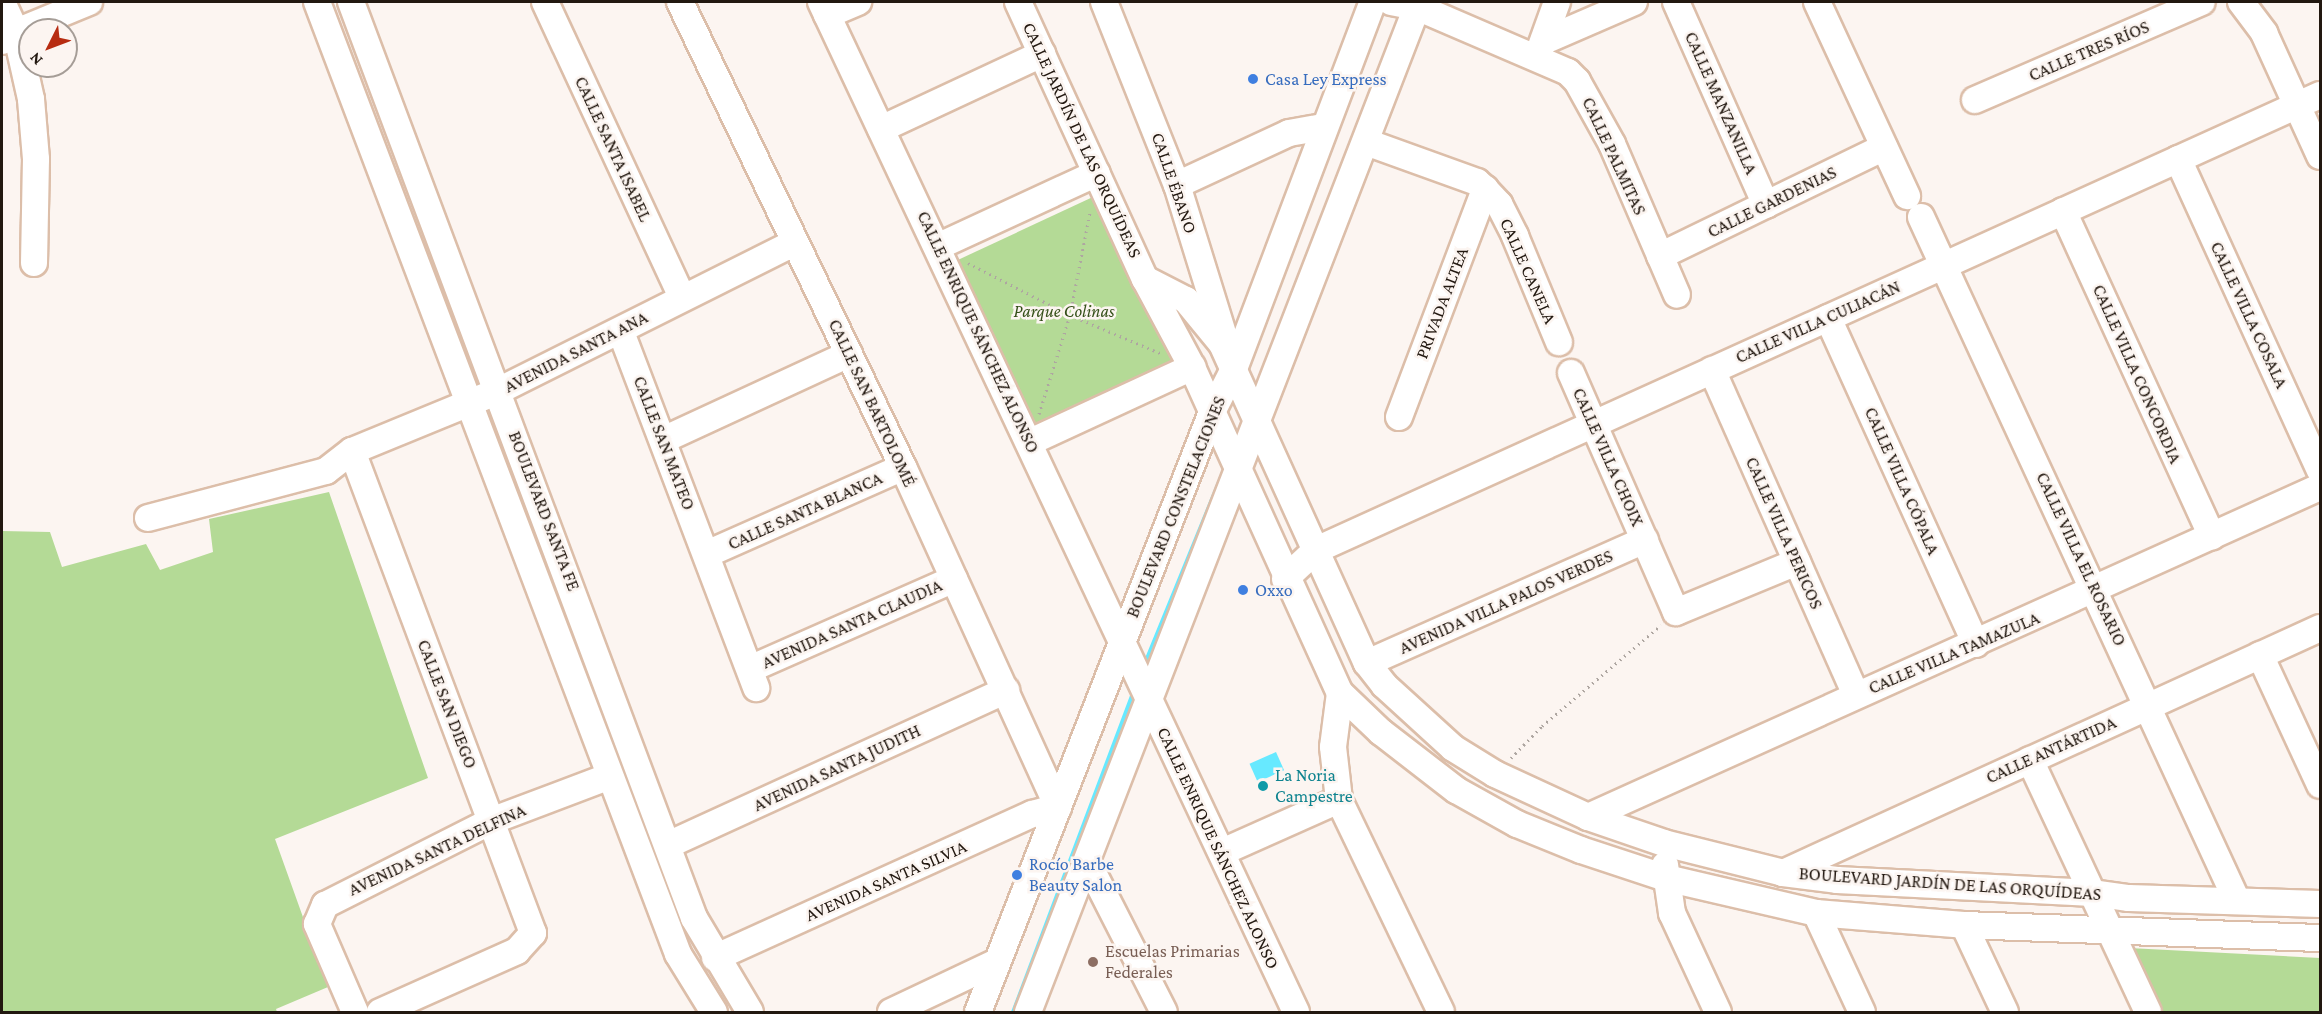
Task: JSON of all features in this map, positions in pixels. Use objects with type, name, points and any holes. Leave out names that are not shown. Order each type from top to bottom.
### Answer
[{"type":"street","points":[[2,2],[9,37],[31,99],[34,135],[34,263]]},
{"type":"street","points":[[9,37],[89,2]]},
{"type":"street","name":"BOULEVARD SANTA FE","points":[[316,2],[471,403],[678,954],[714,1012]]},
{"type":"street","name":"BOULEVARD SANTA FE","points":[[351,2],[694,918],[715,958],[750,1012]]},
{"type":"street","name":"CALLE SANTA ISABEL","points":[[544,2],[682,297]]},
{"type":"street","name":"CALLE SAN BARTOLOMÉ","points":[[680,2],[903,468],[1058,807]]},
{"type":"street","points":[[824,8],[858,2]]},
{"type":"street","name":"CALLE JARDÍN DE LAS ORQUÍDEAS","points":[[1018,2],[1145,279],[1192,367],[1238,474]]},
{"type":"street","name":"CALLE ÉBANO","points":[[1104,2],[1177,185],[1234,369]]},
{"type":"street","name":"BOULEVARD CONSTELACIONES","points":[[1028,1012],[1087,861],[1136,673],[1212,412],[1234,369],[1323,127],[1373,2]]},
{"type":"street","points":[[1540,50],[1557,2]]},
{"type":"street","points":[[1540,50],[1634,2]]},
{"type":"street","name":"CALLE MANZANILLA","points":[[1677,2],[1766,205]]},
{"type":"street","name":"CALLE VILLA EL ROSARIO","points":[[1817,2],[2096,591],[2237,901]]},
{"type":"street","name":"CALLE TRES RÍOS","points":[[1976,100],[2202,2]]},
{"type":"street","points":[[2241,2],[2264,33],[2320,156]]},
{"type":"street","name":"BOULEVARD CONSTELACIONES","points":[[978,1012],[1058,807],[1136,673],[1238,474],[1257,419],[1366,142],[1409,4]]},
{"type":"street","name":"CALLE PALMITAS","points":[[1409,4],[1540,50],[1568,72],[1585,93],[1677,295]]},
{"type":"street","name":"CALLE ENRIQUE SÁNCHEZ ALONSO","points":[[824,8],[1296,1012]]},
{"type":"street","points":[[881,129],[1042,54]]},
{"type":"street","name":"CALLE VILLA CULIACÁN","points":[[1286,579],[1316,550],[2320,95]]},
{"type":"street","points":[[1177,185],[1279,137],[1323,127]]},
{"type":"street","name":"CALLE CANELA","points":[[1366,142],[1477,182],[1485,189],[1499,204],[1515,236],[1559,342]]},
{"type":"street","name":"CALLE GARDENIAS","points":[[1660,256],[1884,147]]},
{"type":"street","name":"CALLE VILLA COSALA","points":[[2178,159],[2320,470]]},
{"type":"street","points":[[937,247],[1097,173]]},
{"type":"street","name":"PRIVADA ALTEA","points":[[1399,417],[1485,189]]},
{"type":"street","name":"CALLE VILLA CONCORDIA","points":[[2063,211],[2212,537]]},
{"type":"street","name":"AVENIDA SANTA ANA","points":[[148,518],[326,471],[352,451],[498,391],[621,332],[682,297],[795,243]]},
{"type":"street","name":"CALLE JARDÍN DE LAS ORQUÍDEAS","points":[[1145,279],[1186,300],[1222,344],[1234,369]]},
{"type":"street","name":"CALLE VILLA CÓPALA","points":[[1828,318],[1976,644]]},
{"type":"street","name":"CALLE SAN MATEO","points":[[621,332],[753,679]]},
{"type":"street","points":[[663,440],[849,354]]},
{"type":"street","points":[[1030,442],[1192,367]]},
{"type":"street","name":"BOULEVARD JARDÍN DE LAS ORQUÍDEAS","points":[[1234,369],[1367,663],[1384,685],[1453,748],[1495,774],[1588,817],[1664,843],[1783,873],[1838,880],[2093,892],[2129,898],[2320,904]]},
{"type":"street","name":"CALLE VILLA PERICOS","points":[[1712,370],[1856,695]]},
{"type":"street","name":"CALLE VILLA CHOIX","points":[[1571,373],[1676,612]]},
{"type":"street","name":"CALLE SAN DIEGO","points":[[352,451],[491,821],[532,923],[531,939],[517,951],[380,1012]]},
{"type":"street","name":"CALLE SANTA BLANCA","points":[[707,554],[903,468]]},
{"type":"street","name":"BOULEVARD JARDÍN DE LAS ORQUÍDEAS","points":[[1238,474],[1340,693],[1389,738],[1456,790],[1517,824],[1666,878],[1816,913],[1964,925],[2320,938]]},
{"type":"street","name":"CALLE VILLA TAMAZULA","points":[[1588,817],[1856,695],[2096,591],[2320,487]]},
{"type":"street","name":"AVENIDA VILLA PALOS VERDES","points":[[1367,663],[1645,540]]},
{"type":"street","points":[[1676,612],[1797,562]]},
{"type":"street","name":"AVENIDA SANTA CLAUDIA","points":[[753,679],[954,579]]},
{"type":"street","name":"CALLE ANTÁRTIDA","points":[[1783,873],[2320,628]]},
{"type":"street","points":[[2260,655],[2320,785]]},
{"type":"street","name":"AVENIDA SANTA JUDITH","points":[[668,845],[1006,690]]},
{"type":"street","points":[[1340,693],[1333,747],[1339,800],[1434,1010]]},
{"type":"street","points":[[2030,760],[2148,1012]]},
{"type":"street","name":"AVENIDA SANTA DELFINA","points":[[355,1012],[317,924],[320,912],[332,899],[491,821],[610,776]]},
{"type":"street","points":[[1222,852],[1339,800]]},
{"type":"street","name":"AVENIDA SANTA SILVIA","points":[[715,958],[1032,814],[1058,807]]},
{"type":"street","points":[[1664,843],[1666,878],[1672,913],[1718,1012]]},
{"type":"street","points":[[1087,861],[1164,1012]]},
{"type":"street","points":[[1816,913],[1862,1012]]},
{"type":"street","points":[[1964,925],[2005,1012]]},
{"type":"street","points":[[891,1012],[997,962]]},
{"type":"path","points":[[1030,442],[1070,315],[1091,206]]},
{"type":"path","points":[[937,247],[1070,315],[1162,354]]},
{"type":"path","points":[[1495,774],[1542,726],[1676,612]]},
{"type":"green space","name":"Parque Colinas","points":[[1095,196],[1176,370],[1035,436],[954,262]]},
{"type":"green space","points":[[329,492],[428,778],[275,839],[328,987],[276,1009],[277,1012],[2,1012],[2,531],[50,532],[62,567],[146,544],[160,570],[213,552],[209,519]]},
{"type":"green space","points":[[2129,948],[2320,958],[2320,1012],[2158,1012]]},
{"type":"water","points":[[1276,752],[1284,770],[1258,782],[1250,764]]},
{"type":"waterway","points":[[1143,668],[1224,470]]},
{"type":"waterway","points":[[1013,1012],[1135,688]]},
{"type":"place","name":"Casa Ley Express","points":[[1253,79]]},
{"type":"place","name":"Oxxo","points":[[1243,590]]},
{"type":"place","name":"La Noria Campestre","points":[[1263,786]]},
{"type":"place","name":"Rocío Barbe Beauty Salon","points":[[1017,875]]},
{"type":"place","name":"Escuelas Primarias Federales","points":[[1093,962]]}]
